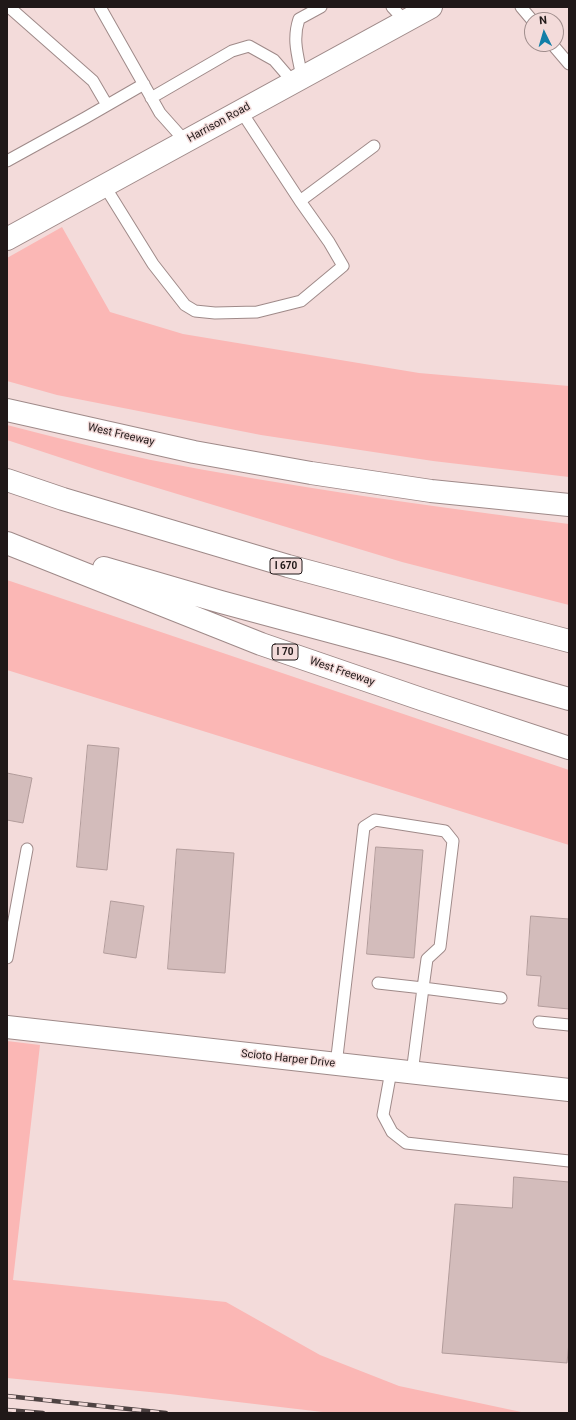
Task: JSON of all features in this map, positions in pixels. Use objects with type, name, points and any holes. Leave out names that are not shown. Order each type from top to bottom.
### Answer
[{"type":"main road","name":"Harrison Road","points":[[7,239],[298,80],[398,14],[431,7]]},
{"type":"main road","name":"West Freeway","points":[[7,410],[194,452],[311,473],[431,491],[569,505]]},
{"type":"main road","name":"I 670","points":[[7,480],[63,499],[288,566],[569,641]]},
{"type":"main road","points":[[7,540],[221,602],[388,647],[569,699]]},
{"type":"main road","name":"West Freeway","points":[[7,543],[261,644],[569,748]]},
{"type":"main road","name":"Scioto Harper Drive","points":[[7,1027],[569,1090]]},
{"type":"lane","points":[[9,7],[92,81],[107,105]]},
{"type":"lane","points":[[100,7],[160,113],[185,141]]},
{"type":"lane","points":[[298,80],[295,30],[299,19],[321,7]]},
{"type":"lane","points":[[151,98],[232,52],[249,46],[274,60],[298,80]]},
{"type":"lane","points":[[559,52],[569,64]]},
{"type":"lane","points":[[7,161],[144,84]]},
{"type":"lane","points":[[104,185],[153,264],[185,304],[195,311],[215,313],[257,312],[301,301],[343,266],[329,242],[300,201],[241,111]]},
{"type":"lane","points":[[300,201],[374,146]]},
{"type":"lane","points":[[336,1065],[364,827],[375,820],[445,831],[453,841],[440,947],[427,959],[412,1073]]},
{"type":"lane","points":[[7,952],[27,849]]},
{"type":"lane","points":[[378,983],[501,998]]},
{"type":"lane","points":[[539,1022],[569,1025]]},
{"type":"lane","points":[[391,1071],[383,1115],[392,1132],[406,1143],[569,1161]]},
{"type":"shaded area","points":[[62,227],[110,312],[183,334],[419,373],[569,386],[569,477],[433,461],[261,435],[57,395],[7,381],[7,258]]},
{"type":"shaded area","points":[[7,425],[97,448],[203,470],[360,495],[569,524],[569,605],[402,562],[98,470],[7,440]]},
{"type":"shaded area","points":[[7,580],[569,770],[569,845],[7,670]]},
{"type":"shaded area","points":[[7,1041],[40,1045],[13,1280],[226,1302],[320,1355],[399,1386],[526,1413],[331,1413],[170,1394],[7,1378]]},
{"type":"building","points":[[88,745],[119,748],[107,870],[77,867]]},
{"type":"building","points":[[7,773],[32,778],[23,823],[7,820]]},
{"type":"building","points":[[376,847],[423,850],[414,958],[367,954]]},
{"type":"building","points":[[177,849],[234,853],[225,973],[168,969]]},
{"type":"building","points":[[111,901],[144,906],[136,958],[104,953]]},
{"type":"building","points":[[531,916],[569,919],[569,1009],[538,1006],[541,976],[527,975]]},
{"type":"building","points":[[514,1177],[569,1182],[569,1342],[567,1363],[442,1353],[455,1204],[512,1208]]},
{"type":"railway","points":[[7,1396],[166,1413]]},
{"type":"railway","points":[[7,1410],[43,1413]]}]
